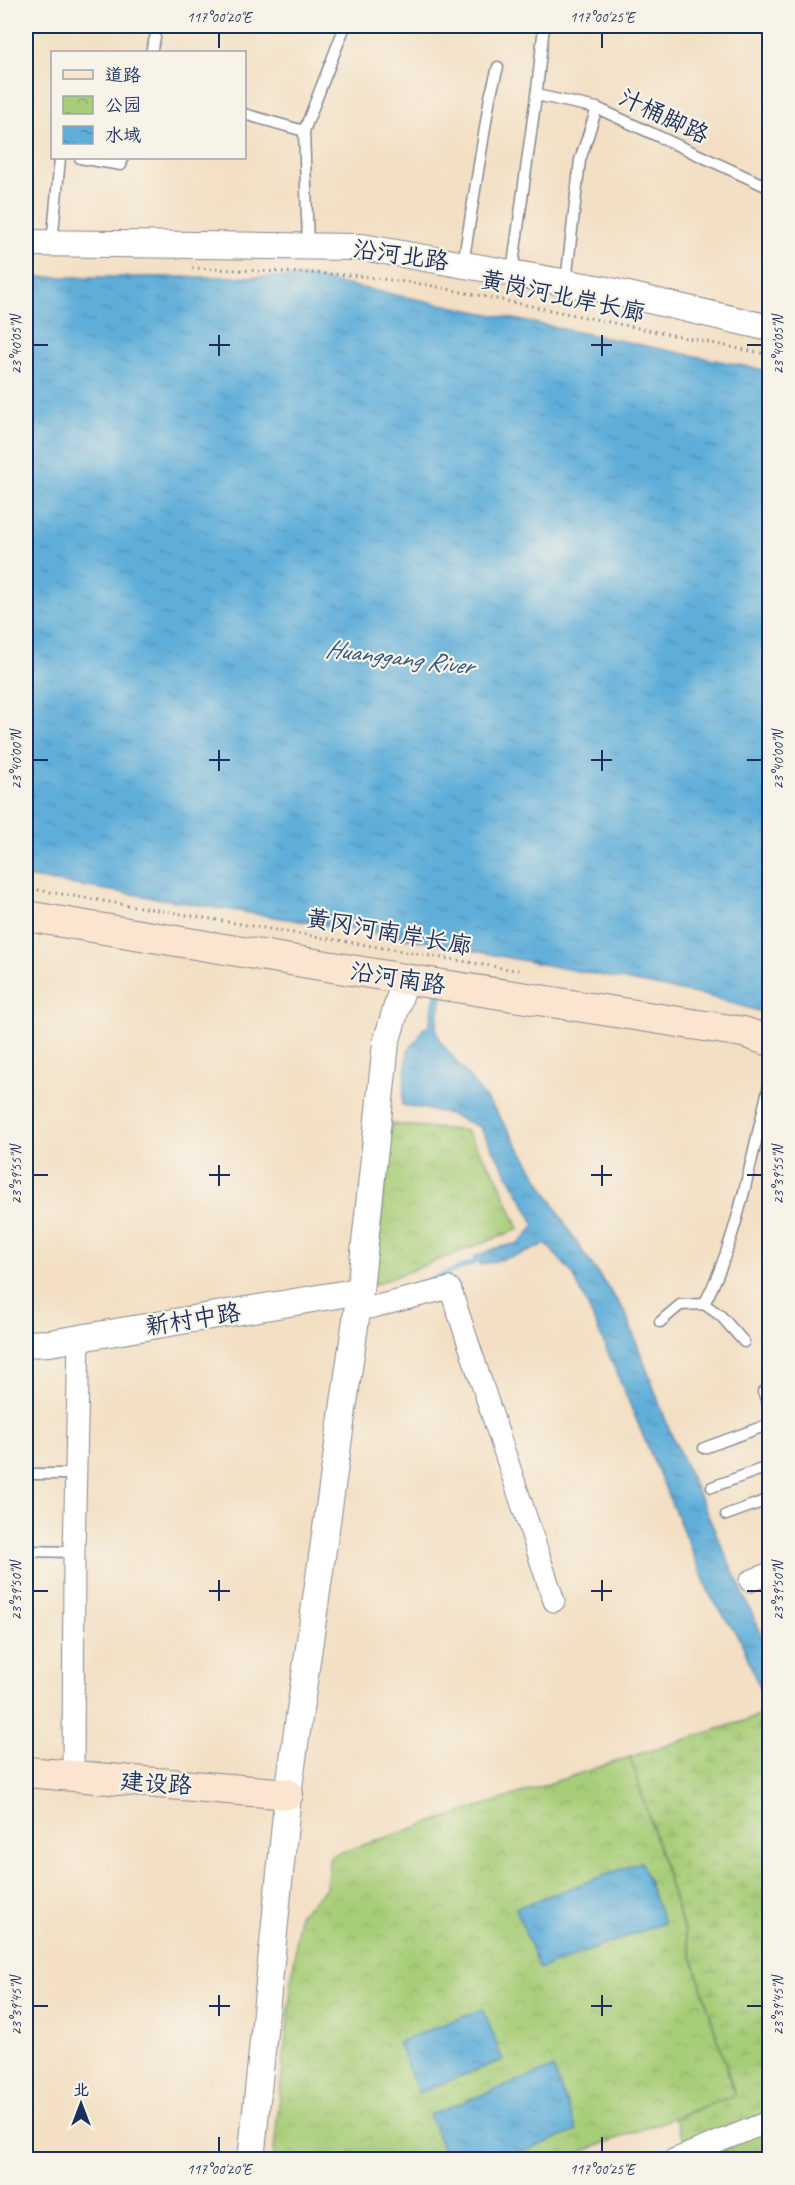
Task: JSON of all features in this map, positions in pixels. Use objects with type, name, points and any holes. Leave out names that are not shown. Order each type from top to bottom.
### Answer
[{"type":"main road","name":"沿河南路","points":[[26,916],[743,1032],[770,1041]]},
{"type":"main road","name":"建设路","points":[[26,1773],[288,1794]]},
{"type":"street","name":"沿河北路","points":[[26,243],[362,247],[602,289],[770,328]]},
{"type":"street","points":[[251,2160],[288,1794],[358,1301],[386,1043],[405,979]]},
{"type":"street","points":[[358,1301],[450,1288],[554,1601]]},
{"type":"street","name":"新村中路","points":[[26,1344],[50,1343],[358,1301]]},
{"type":"street","points":[[73,1777],[74,1552],[79,1338]]},
{"type":"street","points":[[750,1581],[770,1573]]},
{"type":"street","points":[[674,2159],[770,2121]]},
{"type":"lane","points":[[308,246],[304,130],[345,26]]},
{"type":"lane","points":[[512,272],[544,26]]},
{"type":"lane","points":[[151,51],[154,38]]},
{"type":"lane","points":[[463,264],[490,97],[498,67]]},
{"type":"lane","name":"汁桶脚路","points":[[536,95],[597,108],[770,188]]},
{"type":"lane","points":[[566,282],[580,160],[597,108]]},
{"type":"lane","points":[[246,115],[304,130]]},
{"type":"lane","points":[[52,244],[60,159]]},
{"type":"lane","points":[[86,159],[121,165],[123,159]]},
{"type":"lane","points":[[704,1304],[714,1285],[735,1221],[770,1082]]},
{"type":"lane","points":[[660,1322],[680,1305],[704,1304],[721,1316],[744,1342]]},
{"type":"lane","points":[[763,1392],[770,1408]]},
{"type":"lane","points":[[704,1448],[770,1424]]},
{"type":"lane","points":[[712,1487],[770,1466]]},
{"type":"lane","points":[[26,1474],[76,1474]]},
{"type":"lane","points":[[726,1515],[770,1499]]},
{"type":"lane","points":[[26,1551],[74,1552]]},
{"type":"path","name":"黄岗河北岸长廊","points":[[189,268],[352,275],[428,285],[770,355]]},
{"type":"path","name":"黄冈河南岸长廊","points":[[26,888],[522,971]]},
{"type":"green space","points":[[391,1124],[466,1131],[497,1177],[519,1229],[373,1285]]},
{"type":"green space","points":[[769,1713],[769,2159],[695,2159],[674,2118],[735,2095],[630,1757]]},
{"type":"green space","points":[[630,1757],[735,2095],[562,2159],[273,2160],[299,1915],[326,1888],[330,1856]]},
{"type":"water","name":"Huanggang River","points":[[26,277],[308,277],[769,371],[769,1014],[707,996],[412,939],[26,877]]},
{"type":"water","points":[[436,990],[443,991],[436,1028],[440,1041],[495,1110],[576,1242],[625,1312],[669,1429],[769,1651],[769,1712],[741,1641],[711,1597],[573,1274],[546,1244],[525,1253],[480,1265],[474,1257],[496,1248],[519,1243],[535,1226],[525,1204],[480,1127],[446,1113],[402,1105],[408,1050],[418,1039],[423,1028],[429,1027]]},
{"type":"water","points":[[641,1862],[664,1923],[539,1969],[516,1908]]},
{"type":"water","points":[[483,2009],[503,2060],[418,2093],[398,2042]]},
{"type":"water","points":[[553,2068],[577,2131],[503,2159],[446,2159],[429,2115]]},
{"type":"waterway","points":[[410,1288],[483,1259]]}]
